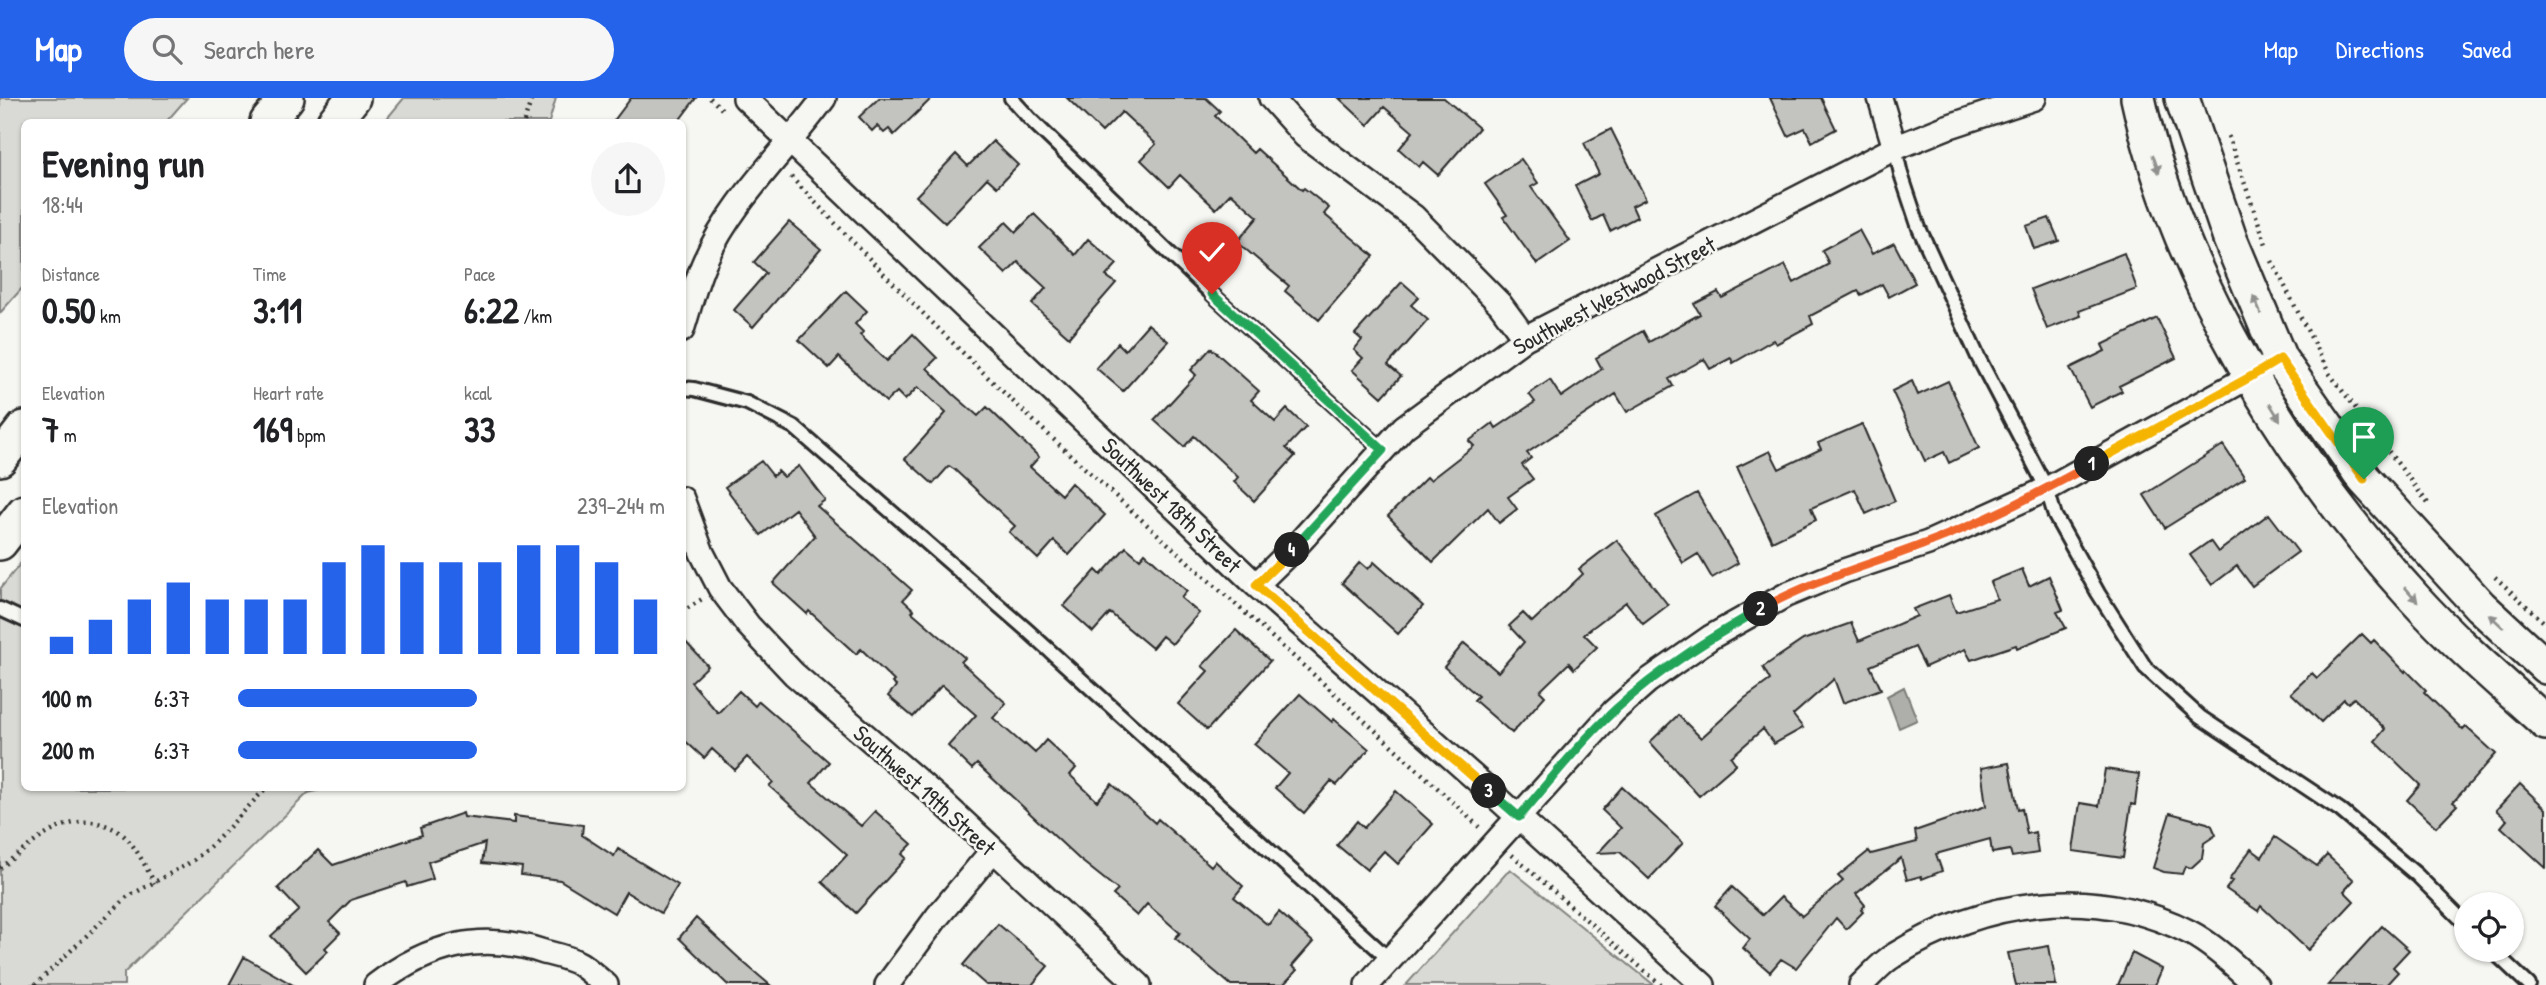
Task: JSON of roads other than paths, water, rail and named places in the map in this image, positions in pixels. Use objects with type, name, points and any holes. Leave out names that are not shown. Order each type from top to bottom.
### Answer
[{"type":"street","points":[[270,119],[287,98]]},
{"type":"street","points":[[336,119],[353,98]]},
{"type":"street","name":"Southwest 18th Street","points":[[745,98],[1256,585],[1519,817],[1703,985]]},
{"type":"street","points":[[686,318],[704,264],[719,235],[824,98]]},
{"type":"street","points":[[1271,98],[1305,136],[1414,217],[1500,304],[1524,338]]},
{"type":"street","points":[[1880,98],[1895,148]]},
{"type":"street","name":"Southwest Westwood Street","points":[[1256,585],[1297,545],[1404,427],[1524,338],[1895,148],[1947,127],[2034,98]]},
{"type":"street","points":[[2138,98],[2147,137],[2190,260],[2252,376],[2328,496],[2415,600],[2546,723]]},
{"type":"street","points":[[2182,98],[2230,239],[2280,359],[2364,479],[2480,606],[2546,667]]},
{"type":"street","points":[[1367,985],[1614,711],[1648,681],[1711,637],[1786,595],[1844,571],[1928,543],[2047,489],[2280,359]]},
{"type":"street","points":[[0,459],[21,432]]},
{"type":"street","name":"Southwest 19th Street","points":[[686,510],[702,553],[720,588],[748,625],[794,674],[940,800],[1139,985]]},
{"type":"street","points":[[0,543],[21,516]]},
{"type":"street","points":[[887,985],[993,850]]},
{"type":"street","points":[[1861,985],[1890,957],[1955,923],[2006,908],[2062,902],[2125,910],[2156,918],[2191,933],[2222,954],[2256,985]]},
{"type":"street","points":[[376,985],[398,968],[428,953],[467,942],[509,942],[579,963],[606,985]]},
{"type":"lane","points":[[1011,98],[1212,294],[1383,450]]},
{"type":"lane","points":[[1895,148],[1919,228],[1978,357],[2047,489],[2055,516],[2098,593],[2145,667],[2200,717],[2340,810],[2417,875],[2454,912]]},
{"type":"lane","points":[[686,388],[747,403],[794,427],[1038,640],[1390,960]]},
{"type":"lane","points":[[0,609],[21,619]]},
{"type":"lane","points":[[2505,962],[2529,985]]}]
